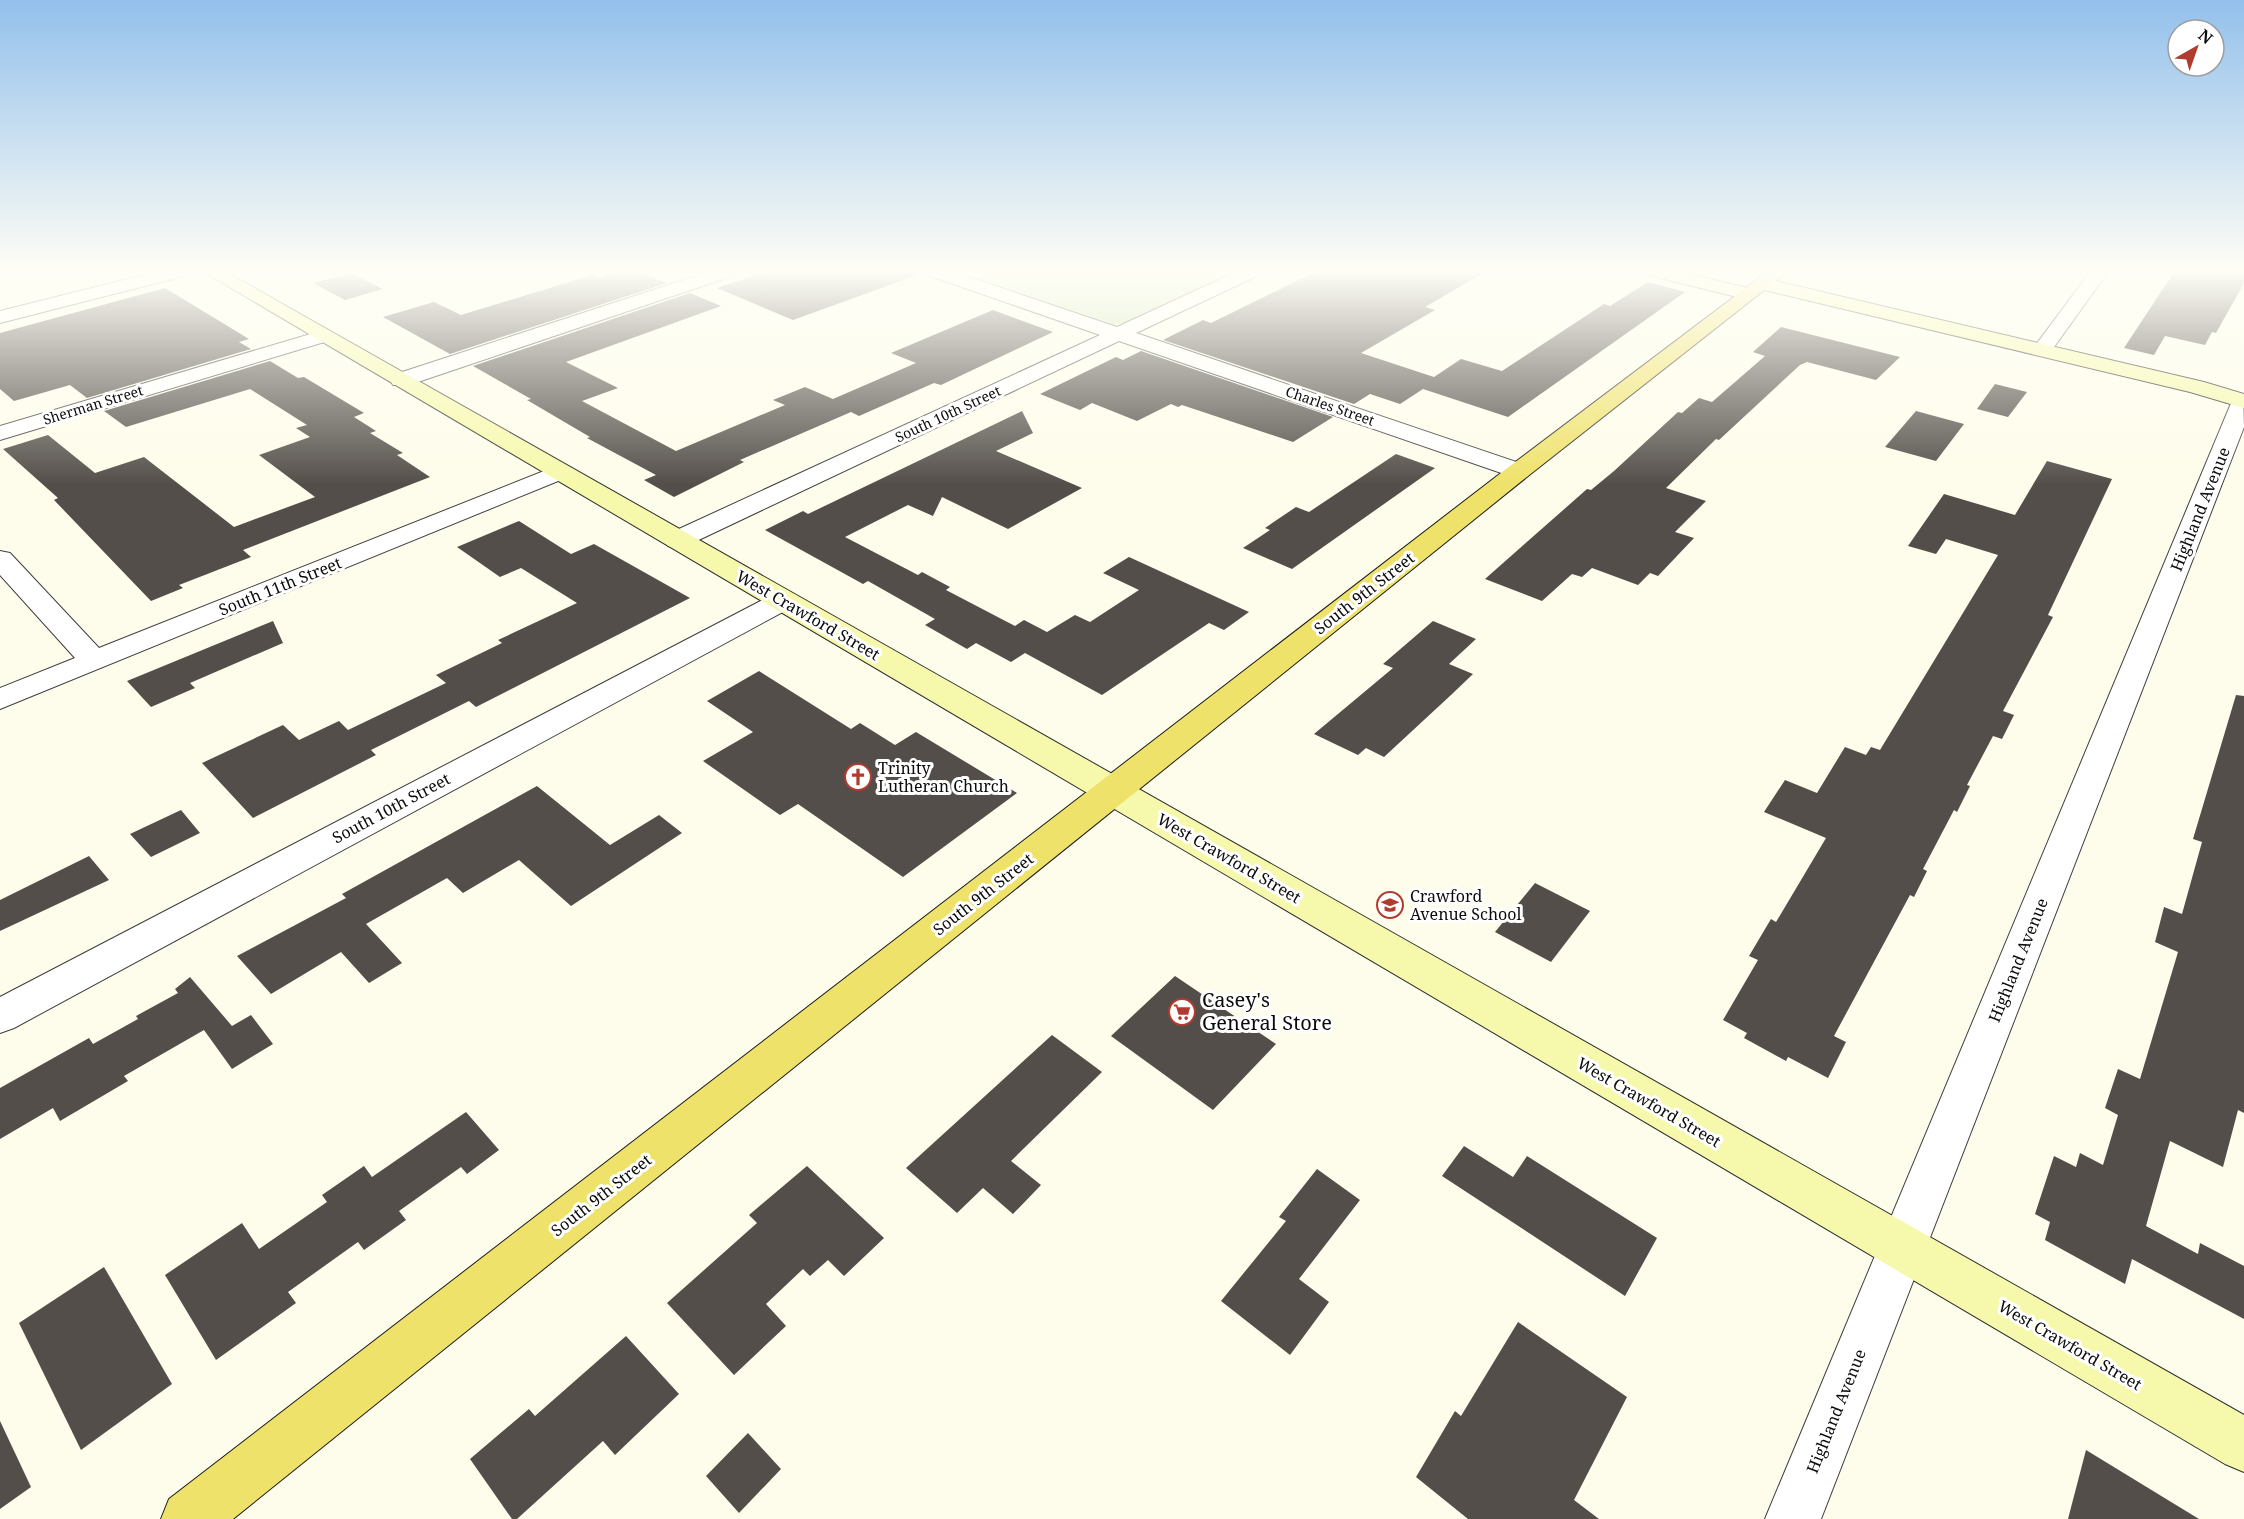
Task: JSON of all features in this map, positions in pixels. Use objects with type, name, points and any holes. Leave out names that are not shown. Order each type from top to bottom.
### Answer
[{"type":"main road","name":"West Crawford Street","points":[[336,343],[2244,1445]]},
{"type":"main road","name":"South 9th Street","points":[[189,1519],[1519,471],[1686,343]]},
{"type":"main road","points":[[2012,343],[2244,401]]},
{"type":"street","name":"Sherman Street","points":[[0,433],[301,343]]},
{"type":"street","points":[[401,380],[513,343]]},
{"type":"street","name":"South 10th Street","points":[[677,540],[1100,343]]},
{"type":"street","name":"Charles Street","points":[[1145,343],[1519,471]]},
{"type":"street","points":[[2042,350],[2047,343]]},
{"type":"street","name":"Highland Avenue","points":[[1792,1519],[2244,401]]},
{"type":"street","name":"South 11th Street","points":[[0,699],[559,472]]},
{"type":"street","points":[[0,560],[95,661]]},
{"type":"street","name":"South 10th Street","points":[[0,1016],[782,601]]},
{"type":"building","points":[[0,343],[241,343],[251,349],[87,398],[70,385],[14,401],[0,389]]},
{"type":"building","points":[[430,343],[484,343],[450,354]]},
{"type":"building","points":[[542,343],[619,343],[566,362],[618,388],[582,401],[676,451],[785,405],[773,400],[805,387],[833,399],[916,363],[891,353],[915,343],[1030,343],[941,385],[934,383],[859,416],[851,412],[740,460],[744,462],[674,497],[644,480],[656,475],[587,438],[590,437],[527,400],[531,399],[473,366]]},
{"type":"building","points":[[1172,343],[1378,343],[1361,353],[1434,377],[1461,359],[1502,371],[1545,343],[1613,343],[1508,417],[1423,389],[1400,404],[1370,394],[1354,404]]},
{"type":"building","points":[[1763,343],[1844,343],[1900,357],[1876,380],[1807,362],[1800,365],[1719,440],[1716,439],[1666,488],[1706,501],[1675,532],[1694,538],[1658,576],[1650,573],[1638,585],[1592,568],[1582,577],[1572,574],[1542,601],[1485,579],[1587,489],[1591,490],[1614,471],[1678,412],[1682,413],[1699,398],[1712,402],[1765,356],[1753,352]]},
{"type":"building","points":[[2127,343],[2161,343],[2154,355],[2124,348]]},
{"type":"building","points":[[1141,351],[1333,417],[1293,442],[1182,405],[1178,407],[1171,404],[1137,421],[1092,403],[1080,410],[1040,394],[1116,357],[1123,360]]},
{"type":"building","points":[[270,361],[298,378],[304,377],[364,413],[354,417],[376,431],[370,433],[403,453],[397,455],[430,477],[243,550],[251,557],[179,585],[183,588],[151,601],[54,500],[58,498],[3,449],[48,435],[95,473],[144,457],[234,527],[315,497],[259,455],[310,437],[296,428],[307,425],[250,389],[126,427],[104,411]]},
{"type":"building","points":[[1995,384],[2027,392],[2008,417],[1977,409]]},
{"type":"building","points":[[1022,411],[1033,433],[996,451],[1082,488],[1008,529],[942,497],[933,516],[908,505],[845,537],[918,575],[922,572],[950,587],[946,590],[1015,626],[1024,620],[1047,632],[1075,615],[1090,622],[1139,590],[1103,573],[1129,557],[1249,612],[1224,630],[1209,623],[1102,695],[1025,653],[1011,662],[976,643],[967,649],[925,625],[935,619],[868,581],[863,584],[765,530],[803,511],[808,514]]},
{"type":"building","points":[[1916,411],[1964,424],[1936,461],[1885,447]]},
{"type":"building","points":[[1396,454],[1435,468],[1292,569],[1243,548],[1270,530],[1265,528],[1296,507],[1309,512]]},
{"type":"building","points":[[2047,461],[2112,479],[2048,615],[2053,617],[2003,711],[2014,715],[2002,739],[1993,736],[1967,785],[1970,786],[1957,812],[1954,810],[1923,869],[1927,871],[1914,897],[1910,895],[1834,1036],[1846,1042],[1828,1078],[1788,1057],[1786,1061],[1744,1038],[1747,1033],[1723,1020],[1758,960],[1749,956],[1771,919],[1776,922],[1826,838],[1764,812],[1785,780],[1817,793],[1845,747],[1866,755],[1871,747],[1880,750],[1998,555],[1946,539],[1936,554],[1908,546],[1944,494],[2015,515]]},
{"type":"building","points":[[519,521],[571,554],[594,544],[690,598],[476,707],[469,701],[371,750],[376,755],[253,818],[202,763],[283,725],[299,740],[339,721],[348,730],[446,683],[436,675],[502,643],[498,640],[577,603],[521,568],[500,577],[457,547]]},
{"type":"building","points":[[273,621],[283,643],[190,683],[195,688],[151,707],[127,681]]},
{"type":"building","points":[[1433,621],[1476,639],[1449,664],[1473,674],[1451,695],[1384,757],[1366,748],[1358,755],[1314,734],[1393,668],[1383,664]]},
{"type":"building","name":"Trinity Lutheran Church","points":[[759,671],[851,729],[860,723],[895,745],[916,732],[1017,793],[903,877],[798,804],[780,815],[703,761],[753,732],[707,701]]},
{"type":"building","points":[[2236,695],[2244,696],[2244,1113],[2238,1110],[2223,1167],[2170,1141],[2146,1226],[2198,1254],[2200,1243],[2244,1266],[2244,1319],[2132,1259],[2125,1284],[2045,1240],[2050,1222],[2035,1214],[2054,1156],[2076,1167],[2080,1153],[2103,1165],[2118,1115],[2105,1108],[2118,1069],[2140,1079],[2178,952],[2155,942],[2164,907],[2182,914],[2202,842],[2193,839]]},
{"type":"building","points":[[537,786],[610,845],[659,815],[682,833],[571,906],[519,860],[463,893],[447,878],[366,924],[402,963],[369,983],[341,952],[271,994],[237,956],[346,898],[342,894]]},
{"type":"building","points":[[181,810],[200,833],[151,857],[130,834]]},
{"type":"building","points":[[89,856],[109,880],[0,931],[0,900]]},
{"type":"building","points":[[1535,883],[1590,911],[1551,962],[1495,932]]},
{"type":"building","points":[[1175,976],[1276,1044],[1213,1110],[1111,1036]]},
{"type":"building","points":[[190,977],[232,1026],[251,1015],[273,1044],[232,1069],[204,1030],[124,1076],[128,1081],[60,1121],[53,1108],[0,1139],[0,1088],[89,1038],[93,1044],[138,1019],[136,1016],[178,993],[175,989]]},
{"type":"building","points":[[1052,1035],[1102,1072],[1011,1161],[1041,1185],[1013,1214],[983,1188],[957,1213],[906,1168]]},
{"type":"building","points":[[466,1112],[499,1150],[467,1174],[461,1167],[399,1211],[406,1220],[364,1250],[358,1242],[288,1292],[296,1303],[216,1360],[165,1275],[242,1223],[259,1249],[327,1202],[322,1195],[364,1166],[372,1177]]},
{"type":"building","points":[[1464,1146],[1513,1177],[1527,1156],[1657,1238],[1625,1296],[1442,1176]]},
{"type":"building","points":[[807,1166],[884,1238],[844,1276],[828,1260],[810,1276],[803,1269],[766,1304],[786,1326],[734,1375],[667,1303],[757,1223],[749,1215]]},
{"type":"building","points":[[1317,1169],[1360,1200],[1299,1279],[1329,1302],[1290,1355],[1221,1301],[1286,1221],[1279,1217]]},
{"type":"building","points":[[104,1267],[172,1384],[81,1450],[19,1323]]},
{"type":"building","points":[[1518,1322],[1627,1397],[1574,1500],[1599,1519],[1468,1519],[1416,1477],[1455,1411],[1461,1416]]},
{"type":"building","points":[[626,1336],[679,1394],[615,1455],[603,1441],[517,1519],[512,1519],[470,1459],[529,1409],[535,1416]]},
{"type":"building","points":[[0,1421],[31,1487],[0,1509]]},
{"type":"building","points":[[748,1433],[781,1469],[739,1513],[706,1476]]},
{"type":"building","points":[[2086,1450],[2199,1519],[2068,1519]]},
{"type":"place","name":"Trinity Lutheran Church","points":[[858,777]]},
{"type":"place","name":"Crawford Avenue School","points":[[1390,905]]},
{"type":"place","name":"Casey's General Store","points":[[1182,1012]]}]
